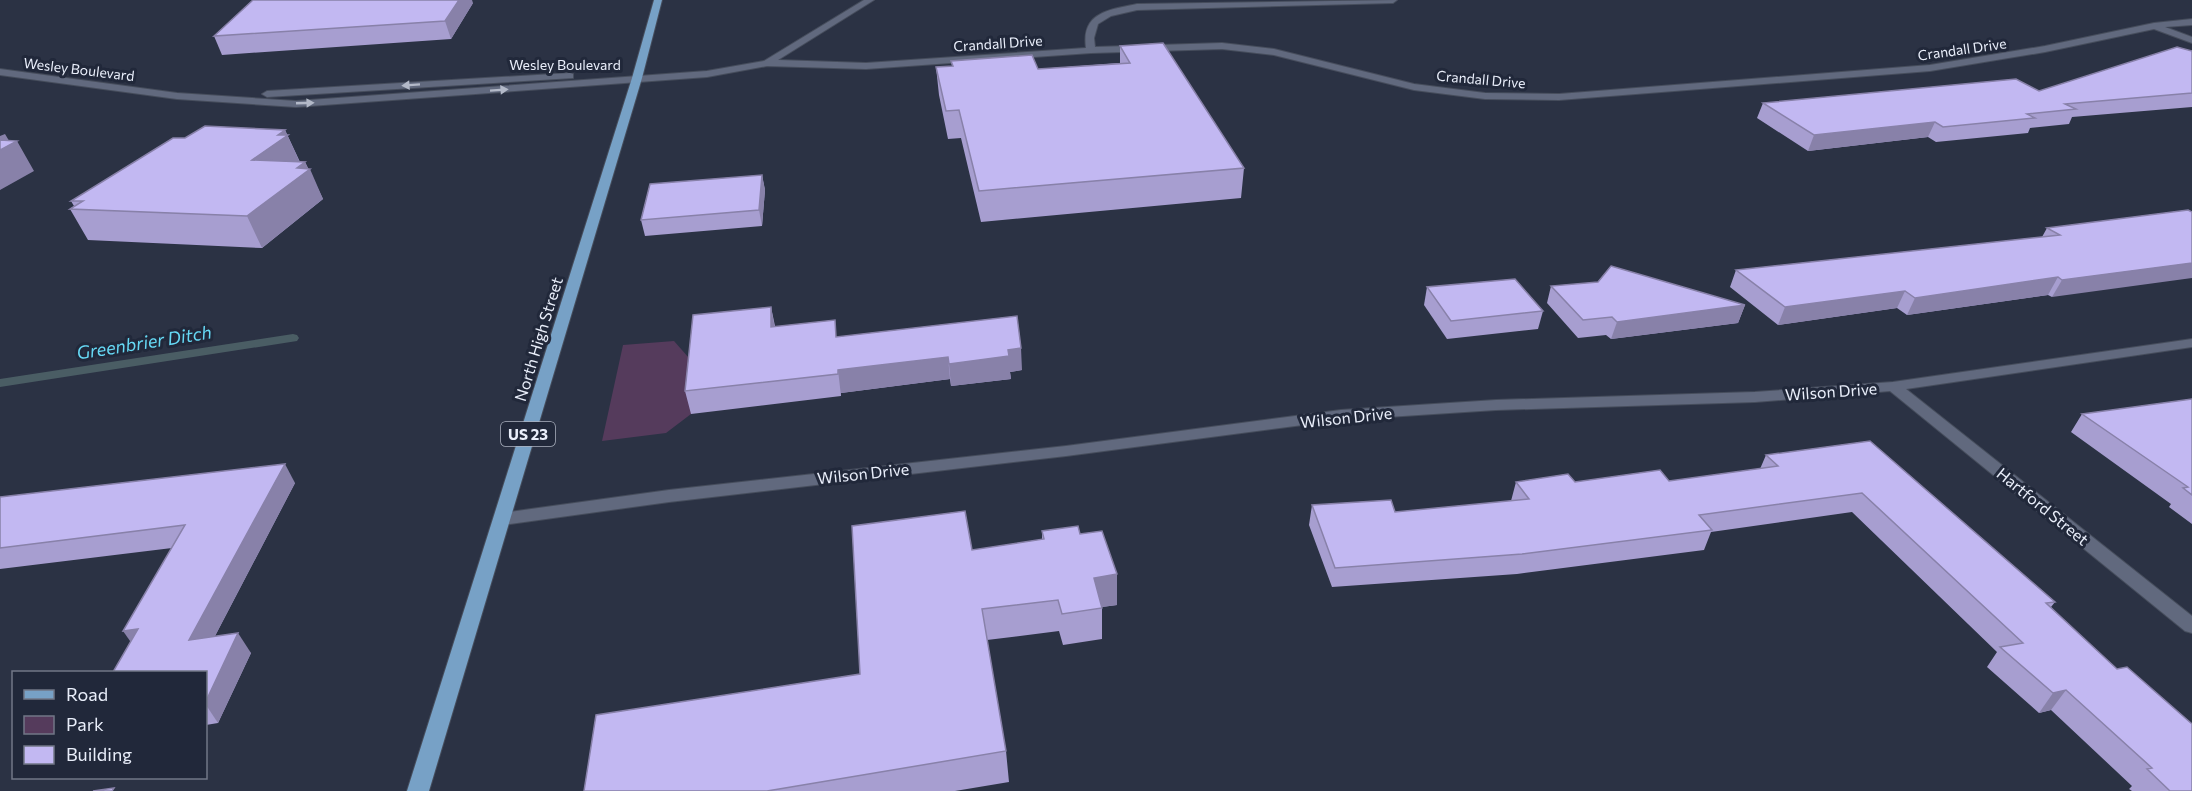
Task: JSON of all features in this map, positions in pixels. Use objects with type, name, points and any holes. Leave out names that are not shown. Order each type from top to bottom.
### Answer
[{"type":"main road","name":"North High Street","points":[[418,791],[637,78],[658,0]]},
{"type":"street","points":[[767,63],[870,0]]},
{"type":"street","points":[[1091,50],[1087,35],[1093,22],[1102,16],[1137,7],[1393,0]]},
{"type":"street","name":"Crandall Drive","points":[[767,63],[866,66],[1187,45],[1248,48],[1304,59],[1414,87],[1485,96],[1559,97],[1930,68],[2044,50],[2154,26],[2192,22]]},
{"type":"street","points":[[2154,26],[2192,40]]},
{"type":"street","name":"Wesley Boulevard","points":[[0,72],[177,96],[297,104],[364,101],[707,74],[767,63]]},
{"type":"street","name":"Wilson Drive","points":[[502,519],[669,496],[1066,451],[1341,415],[1496,405],[1755,397],[1893,386],[2192,343]]},
{"type":"street","name":"Hartford Street","points":[[1893,386],[2192,626]]},
{"type":"green space","points":[[674,341],[696,366],[691,414],[666,433],[602,441],[623,345]]},
{"type":"building","points":[[253,0],[459,0],[445,21],[214,36]]},
{"type":"building","points":[[1163,43],[1244,168],[979,191],[959,110],[946,111],[936,67],[953,66],[951,61],[1032,55],[1038,69],[1130,63],[1120,46]]},
{"type":"building","points":[[2177,47],[2192,51],[2192,93],[2065,104],[2076,109],[2027,114],[2035,118],[1943,127],[1935,122],[1814,135],[1763,103],[2016,79],[2039,91]]},
{"type":"building","points":[[205,126],[285,130],[278,135],[288,135],[252,160],[305,162],[297,168],[310,169],[247,216],[70,209],[83,201],[71,201],[173,138],[185,138]]},
{"type":"building","points":[[0,140],[17,141],[0,150]]},
{"type":"building","points":[[762,175],[759,210],[641,220],[650,184]]},
{"type":"building","points":[[2188,210],[2192,212],[2192,263],[2062,280],[2058,277],[1915,298],[1905,291],[1785,307],[1736,270],[2060,235],[2047,228]]},
{"type":"building","points":[[1611,266],[1745,305],[1617,322],[1612,317],[1583,320],[1551,286],[1598,282]]},
{"type":"building","points":[[1515,279],[1543,311],[1451,321],[1427,287]]},
{"type":"building","points":[[771,307],[771,327],[835,320],[836,337],[1017,316],[1021,348],[1008,350],[1009,356],[949,364],[948,357],[838,370],[838,374],[685,391],[693,315]]},
{"type":"building","points":[[2192,399],[2192,495],[2183,488],[2188,487],[2082,414]]},
{"type":"building","points":[[1870,441],[2055,602],[2046,603],[2117,669],[2127,667],[2192,724],[2192,791],[2170,791],[2147,769],[2152,768],[2066,690],[2053,693],[2000,647],[2023,643],[1862,493],[1699,515],[1712,530],[1522,554],[1335,568],[1312,505],[1391,500],[1395,512],[1529,499],[1516,482],[1568,474],[1575,482],[1660,470],[1669,481],[1778,466],[1766,455]]},
{"type":"building","points":[[285,464],[189,640],[238,633],[207,699],[207,671],[114,671],[138,629],[123,631],[185,525],[0,548],[0,497]]},
{"type":"building","points":[[965,511],[972,550],[1044,539],[1042,531],[1078,526],[1080,534],[1102,531],[1117,574],[1094,578],[1102,608],[1062,614],[1058,600],[982,609],[1006,751],[767,791],[584,791],[596,715],[860,674],[852,526]]},
{"type":"building","points":[[114,788],[112,791],[93,791]]},
{"type":"waterway","name":"Greenbrier Ditch","points":[[0,383],[293,338]]}]
